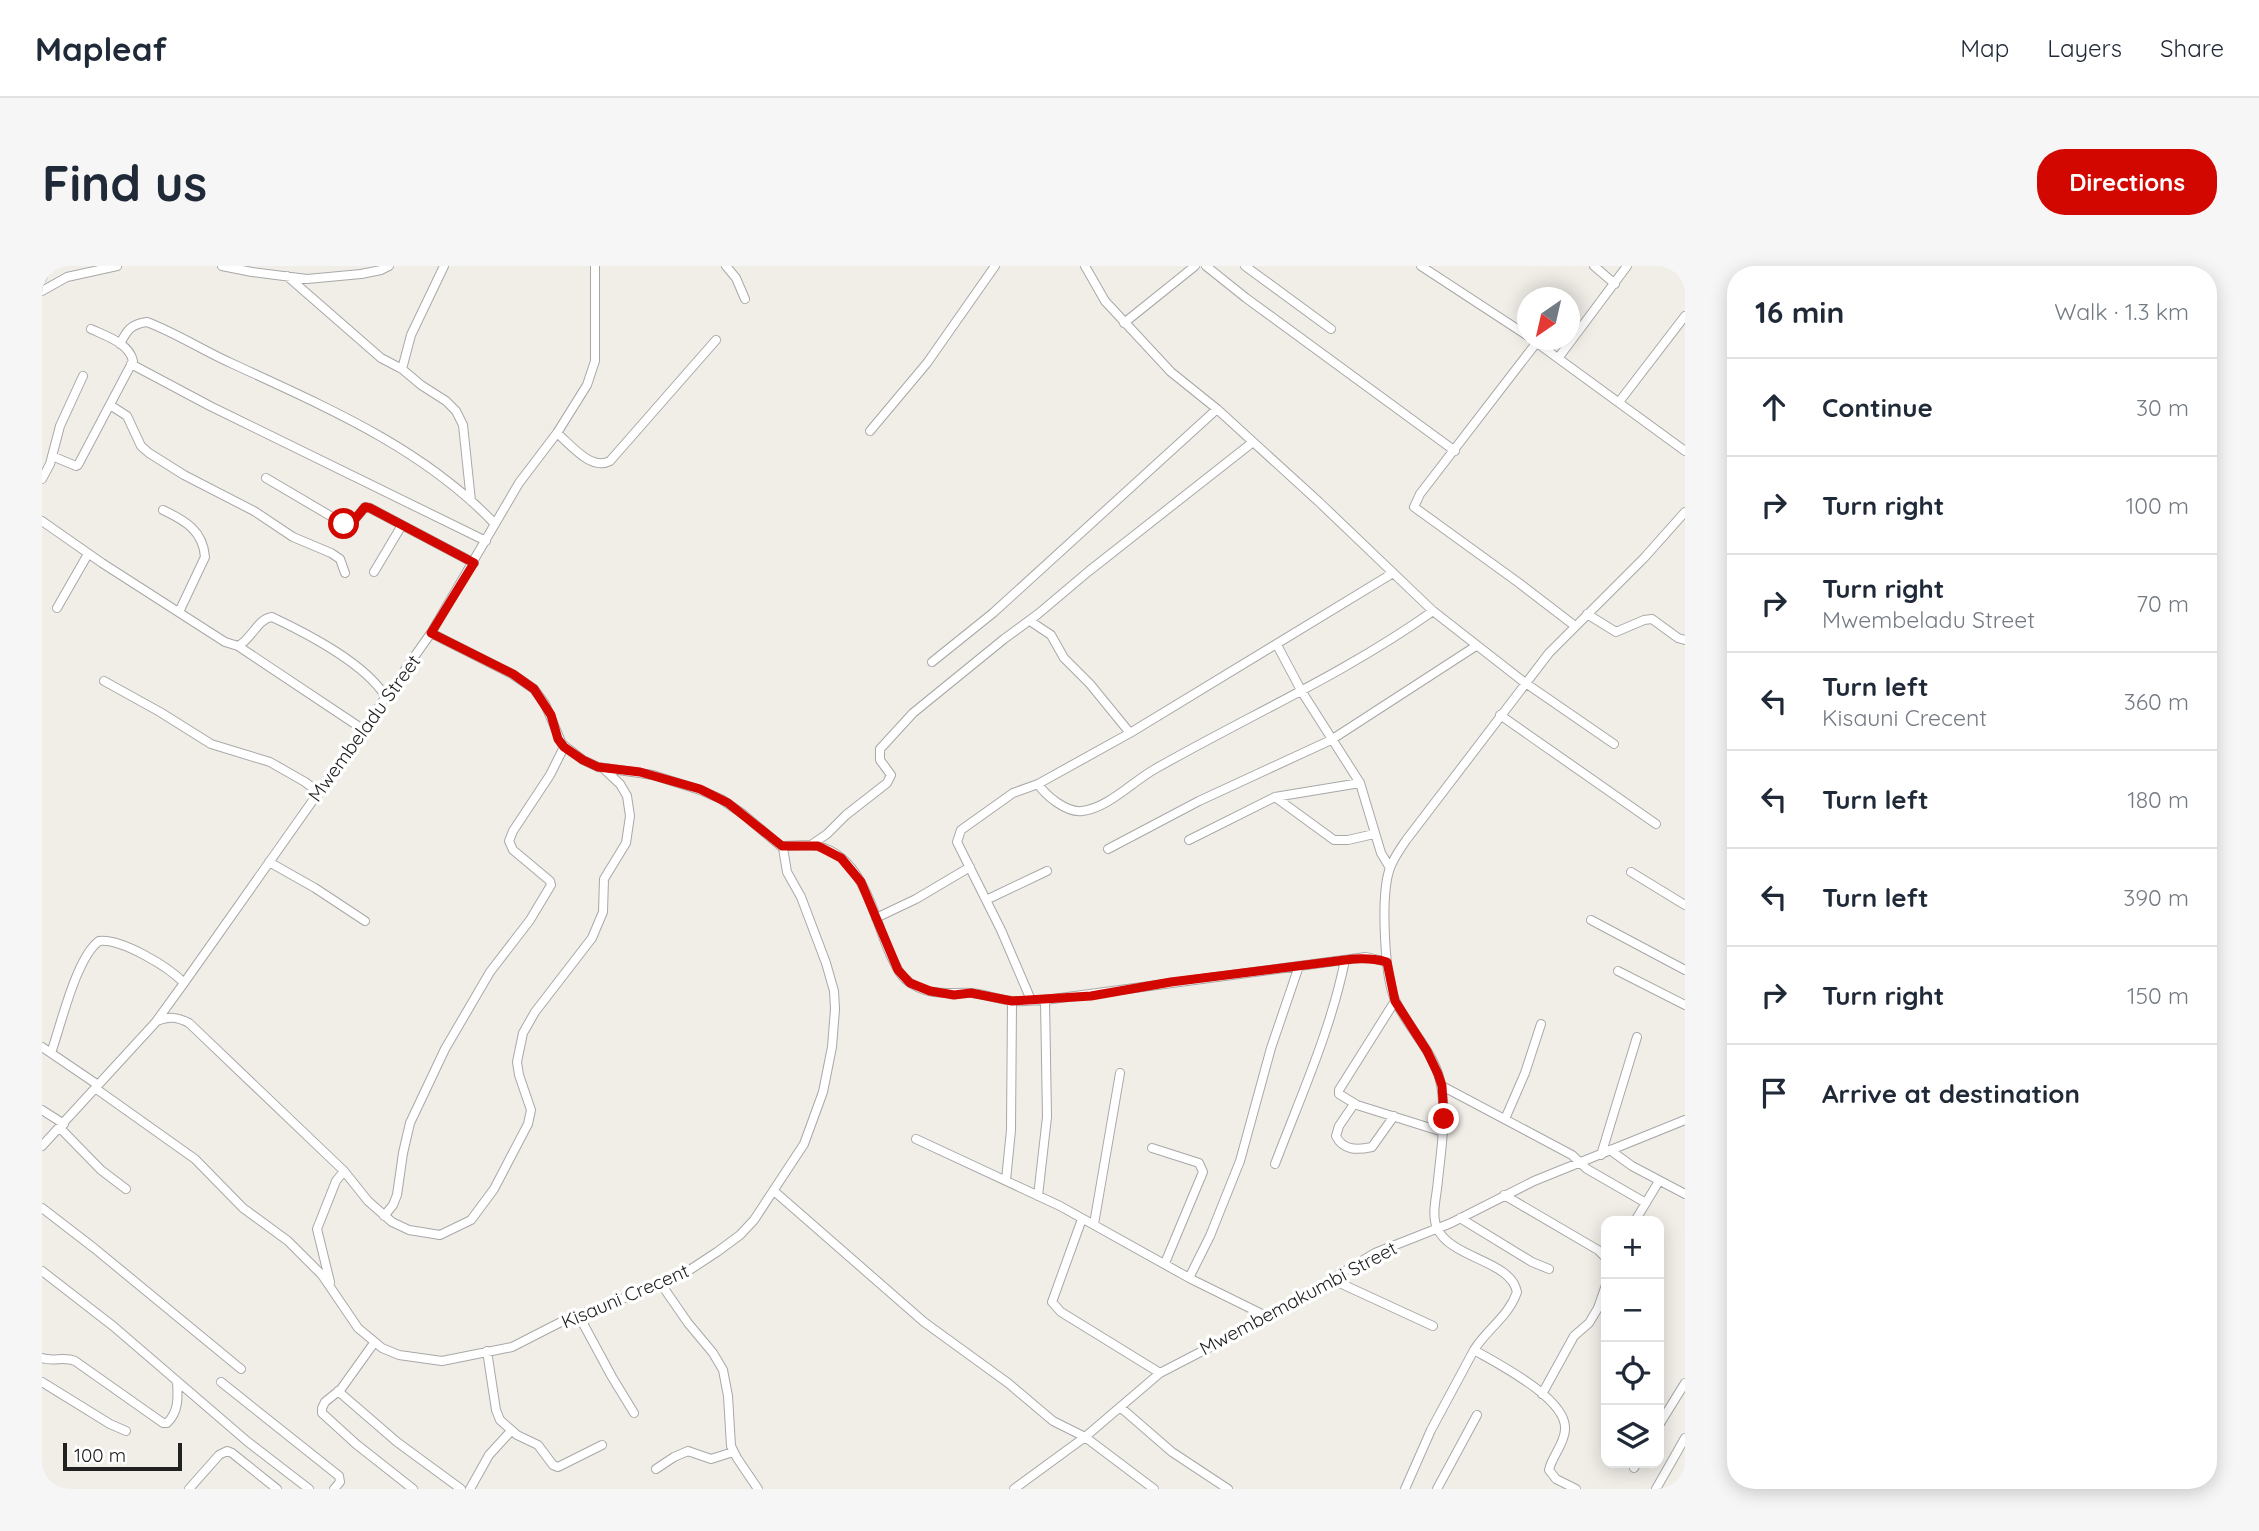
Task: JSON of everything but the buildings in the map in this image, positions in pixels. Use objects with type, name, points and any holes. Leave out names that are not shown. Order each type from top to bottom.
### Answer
[{"type":"street","points":[[42,278],[47,266]]},
{"type":"street","points":[[42,291],[67,277],[117,266]]},
{"type":"street","points":[[222,266],[307,279],[381,270],[389,266]]},
{"type":"street","points":[[402,369],[411,335],[444,266]]},
{"type":"street","name":"Mwembeladu Street","points":[[42,1146],[155,1023],[184,983],[387,699],[474,563],[519,484],[557,433],[592,374],[596,325],[595,266]]},
{"type":"street","points":[[726,266],[736,278],[745,299]]},
{"type":"street","points":[[870,431],[927,363],[995,266]]},
{"type":"street","points":[[1085,266],[1105,300],[1171,372],[1254,442],[1433,611],[1524,682],[1614,744]]},
{"type":"street","points":[[1124,323],[1195,266]]},
{"type":"street","points":[[1206,266],[1455,451]]},
{"type":"street","points":[[1245,266],[1331,329]]},
{"type":"street","points":[[1421,266],[1517,329]]},
{"type":"street","points":[[1594,266],[1615,284]]},
{"type":"street","points":[[1559,357],[1627,266]]},
{"type":"street","points":[[287,276],[381,358],[402,369],[446,401],[460,416],[471,501]]},
{"type":"street","points":[[1619,402],[1685,316]]},
{"type":"street","points":[[120,344],[135,323],[147,322],[330,409],[411,454],[471,501],[495,524]]},
{"type":"street","points":[[52,456],[78,465],[131,364],[132,355],[120,344],[91,329]]},
{"type":"street","points":[[557,433],[592,462],[604,464],[610,461],[716,340]]},
{"type":"street","points":[[1528,350],[1420,494],[1414,507],[1575,626]]},
{"type":"street","points":[[1548,350],[1682,449],[1685,438]]},
{"type":"street","points":[[131,364],[210,406],[486,541]]},
{"type":"street","points":[[43,475],[52,456],[60,426],[83,376]]},
{"type":"street","points":[[110,405],[127,416],[141,446],[149,453],[184,475],[254,511],[293,537],[331,553],[340,559],[345,573]]},
{"type":"street","points":[[932,662],[993,612],[1217,410]]},
{"type":"street","points":[[811,845],[890,781],[891,772],[880,760],[880,749],[913,713],[1254,442]]},
{"type":"street","points":[[266,478],[344,524],[354,523],[365,507],[474,563]]},
{"type":"street","points":[[163,510],[193,527],[201,537],[204,549],[205,557],[179,612]]},
{"type":"street","points":[[1405,1489],[1431,1430],[1474,1350],[1514,1300],[1517,1292],[1516,1284],[1508,1277],[1463,1252],[1437,1229],[1436,1203],[1444,1105],[1442,1086],[1427,1051],[1395,1001],[1387,962],[1386,883],[1390,868],[1407,839],[1524,682],[1575,626],[1658,544],[1685,512]]},
{"type":"street","points":[[42,521],[88,554],[216,637],[238,646],[364,730]]},
{"type":"street","points":[[374,572],[402,525]]},
{"type":"street","points":[[57,608],[88,554]]},
{"type":"street","points":[[1031,1000],[957,842],[961,830],[1013,793],[1038,784],[1130,733],[1393,573]]},
{"type":"street","points":[[1038,784],[1048,795],[1071,810],[1091,810],[1158,767],[1302,692],[1433,611]]},
{"type":"street","points":[[1587,614],[1616,632],[1644,620],[1653,620],[1685,640]]},
{"type":"street","points":[[238,646],[248,639],[263,619],[272,617],[358,666],[374,680],[387,699]]},
{"type":"street","points":[[1030,621],[1051,635],[1064,658],[1090,684],[1130,733]]},
{"type":"street","points":[[431,633],[513,674],[534,689],[545,704],[558,739],[564,747],[583,760],[603,768],[653,775],[700,789],[728,803],[782,846],[811,845],[823,848],[848,865],[861,882],[898,970],[910,983],[943,994],[971,993],[1012,1001],[1045,1000],[1366,957],[1387,962]]},
{"type":"street","points":[[1277,645],[1302,692],[1360,783],[1374,834],[1390,868]]},
{"type":"street","points":[[1108,849],[1199,801],[1331,740],[1476,646]]},
{"type":"street","points":[[104,681],[211,744],[270,762],[318,792]]},
{"type":"street","points":[[1500,715],[1656,824]]},
{"type":"street","points":[[384,1216],[397,1195],[410,1123],[445,1049],[490,972],[530,920],[551,885],[550,881],[513,849],[509,841],[564,747]]},
{"type":"street","points":[[155,1023],[168,1016],[178,1017],[189,1023],[344,1171],[384,1216],[409,1230],[440,1235],[471,1220],[494,1189],[528,1124],[531,1110],[517,1062],[523,1033],[592,938],[603,912],[602,885],[626,843],[630,816],[627,796],[620,784],[603,768]]},
{"type":"street","points":[[1189,840],[1275,797],[1360,783]]},
{"type":"street","points":[[1275,797],[1334,840],[1374,834]]},
{"type":"street","name":"Kisauni Crecent","points":[[42,1047],[195,1158],[233,1199],[288,1241],[322,1275],[358,1328],[374,1343],[399,1355],[430,1361],[459,1359],[520,1344],[561,1322],[661,1284],[688,1271],[731,1243],[754,1220],[804,1144],[818,1110],[831,1054],[834,991],[801,897],[787,872],[782,846]]},
{"type":"street","points":[[269,862],[365,921]]},
{"type":"street","points":[[876,918],[916,900],[970,867]]},
{"type":"street","points":[[986,900],[1047,871]]},
{"type":"street","points":[[1631,872],[1685,905]]},
{"type":"street","points":[[1591,920],[1685,970]]},
{"type":"street","points":[[51,1053],[67,999],[89,954],[99,941],[107,939],[122,945],[175,974],[184,983]]},
{"type":"street","points":[[1275,1164],[1328,1020],[1345,960]]},
{"type":"street","points":[[1189,1278],[1210,1236],[1240,1161],[1271,1048],[1299,966]]},
{"type":"street","points":[[1618,971],[1685,1004]]},
{"type":"street","points":[[1038,1196],[1047,1116],[1045,1000]]},
{"type":"street","points":[[1006,1180],[1011,1130],[1012,1001]]},
{"type":"street","points":[[1395,1001],[1339,1090],[1341,1097],[1354,1104],[1443,1132]]},
{"type":"street","points":[[1505,1119],[1525,1073],[1541,1024]]},
{"type":"street","points":[[1601,1155],[1637,1037]]},
{"type":"street","points":[[1094,1224],[1121,1073]]},
{"type":"street","points":[[1442,1086],[1572,1154],[1580,1164],[1646,1203]]},
{"type":"street","points":[[1354,1104],[1339,1126],[1336,1136],[1342,1145],[1350,1149],[1372,1147],[1394,1116]]},
{"type":"street","points":[[42,1110],[62,1126],[101,1170],[126,1189]]},
{"type":"street","name":"Mwembemakumbi Street","points":[[1014,1489],[1085,1437],[1160,1373],[1268,1317],[1375,1253],[1437,1229],[1504,1195],[1685,1119]]},
{"type":"street","points":[[916,1139],[1094,1224],[1189,1278],[1268,1317]]},
{"type":"street","points":[[1152,1149],[1199,1163],[1203,1172],[1165,1263]]},
{"type":"street","points":[[1611,1150],[1627,1163],[1685,1194]]},
{"type":"street","points":[[331,1289],[317,1229],[336,1181],[344,1171]]},
{"type":"street","points":[[1638,1216],[1659,1181]]},
{"type":"street","points":[[774,1191],[915,1315],[1008,1383],[1053,1421],[1085,1437],[1154,1489]]},
{"type":"street","points":[[1504,1195],[1601,1253]]},
{"type":"street","points":[[42,1208],[241,1369]]},
{"type":"street","points":[[1082,1219],[1052,1302],[1061,1312],[1160,1373]]},
{"type":"street","points":[[1460,1219],[1532,1262],[1549,1269]]},
{"type":"street","points":[[42,1271],[113,1325],[309,1489]]},
{"type":"street","points":[[1331,1279],[1433,1326]]},
{"type":"street","points":[[661,1284],[723,1370],[733,1452],[755,1488]]},
{"type":"street","points":[[1542,1394],[1574,1336],[1589,1323],[1601,1299]]},
{"type":"street","points":[[579,1316],[634,1413]]},
{"type":"street","points":[[374,1343],[338,1391],[321,1408],[327,1419],[414,1489]]},
{"type":"street","points":[[1474,1350],[1555,1405],[1566,1426],[1565,1437],[1549,1468],[1550,1473],[1560,1485],[1576,1489]]},
{"type":"street","points":[[487,1352],[500,1420],[511,1431],[538,1445],[553,1465],[558,1467],[602,1445]]},
{"type":"street","points":[[42,1358],[68,1358],[75,1361],[163,1423],[172,1418],[176,1411],[177,1381]]},
{"type":"street","points":[[42,1382],[126,1431]]},
{"type":"street","points":[[221,1382],[338,1476],[340,1482],[334,1489]]},
{"type":"street","points":[[1664,1417],[1685,1383]]},
{"type":"street","points":[[338,1391],[397,1442],[461,1489]]},
{"type":"street","points":[[1120,1406],[1172,1451],[1228,1489]]},
{"type":"street","points":[[1437,1489],[1477,1415]]},
{"type":"street","points":[[470,1489],[489,1455],[511,1431]]},
{"type":"street","points":[[1656,1489],[1685,1438]]},
{"type":"street","points":[[189,1489],[219,1455],[227,1451],[277,1489]]},
{"type":"street","points":[[656,1469],[688,1451],[711,1459],[733,1452]]},
{"type":"route","points":[[344,524],[354,523],[362,509],[370,508],[474,563],[431,633],[513,674],[534,689],[551,715],[558,739],[572,753],[598,767],[640,772],[700,789],[728,803],[782,846],[818,846],[841,858],[861,882],[898,970],[910,983],[943,994],[971,993],[1012,1001],[1045,1000],[1091,996],[1171,982],[1366,957],[1377,959],[1387,962],[1395,1001],[1434,1063],[1442,1086],[1444,1119]]}]
